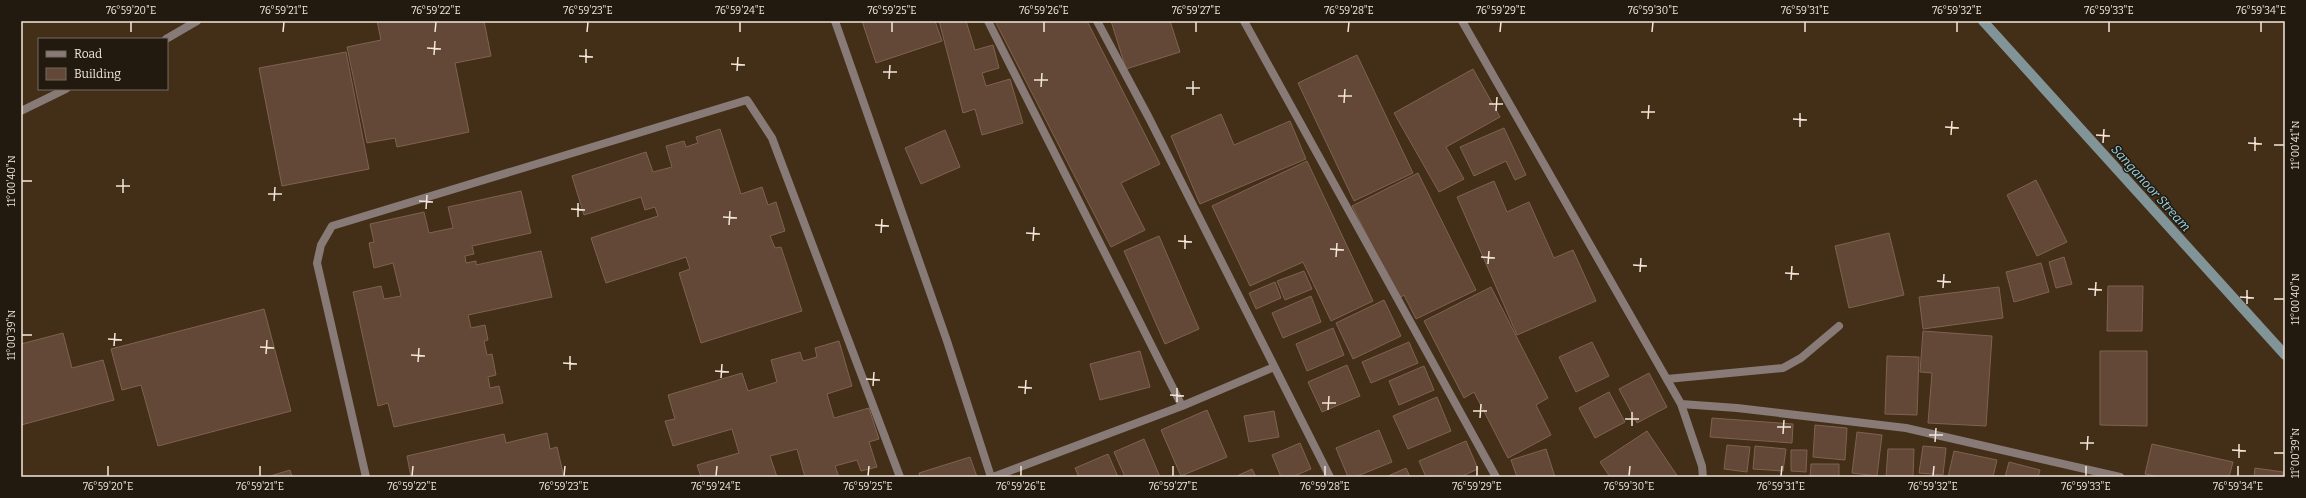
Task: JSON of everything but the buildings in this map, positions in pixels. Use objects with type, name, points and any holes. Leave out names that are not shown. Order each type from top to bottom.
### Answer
[{"type":"street","points":[[168,38],[196,21]]},
{"type":"street","points":[[836,21],[947,341],[992,477],[1182,406],[1274,367]]},
{"type":"street","points":[[988,21],[1182,406]]},
{"type":"street","points":[[1097,21],[1149,118],[1330,477]]},
{"type":"street","points":[[1244,21],[1496,477]]},
{"type":"street","points":[[1462,21],[1681,404],[1702,466],[1703,477]]},
{"type":"street","points":[[21,111],[64,90]]},
{"type":"street","points":[[366,477],[317,263],[321,245],[332,226],[748,100],[772,138],[900,477]]},
{"type":"street","points":[[1667,379],[1783,368],[1801,358],[1839,326]]},
{"type":"street","points":[[1681,404],[1738,408],[1906,428],[2120,477]]},
{"type":"waterway","name":"Sanganoor Stream","points":[[1983,21],[2285,355]]}]
